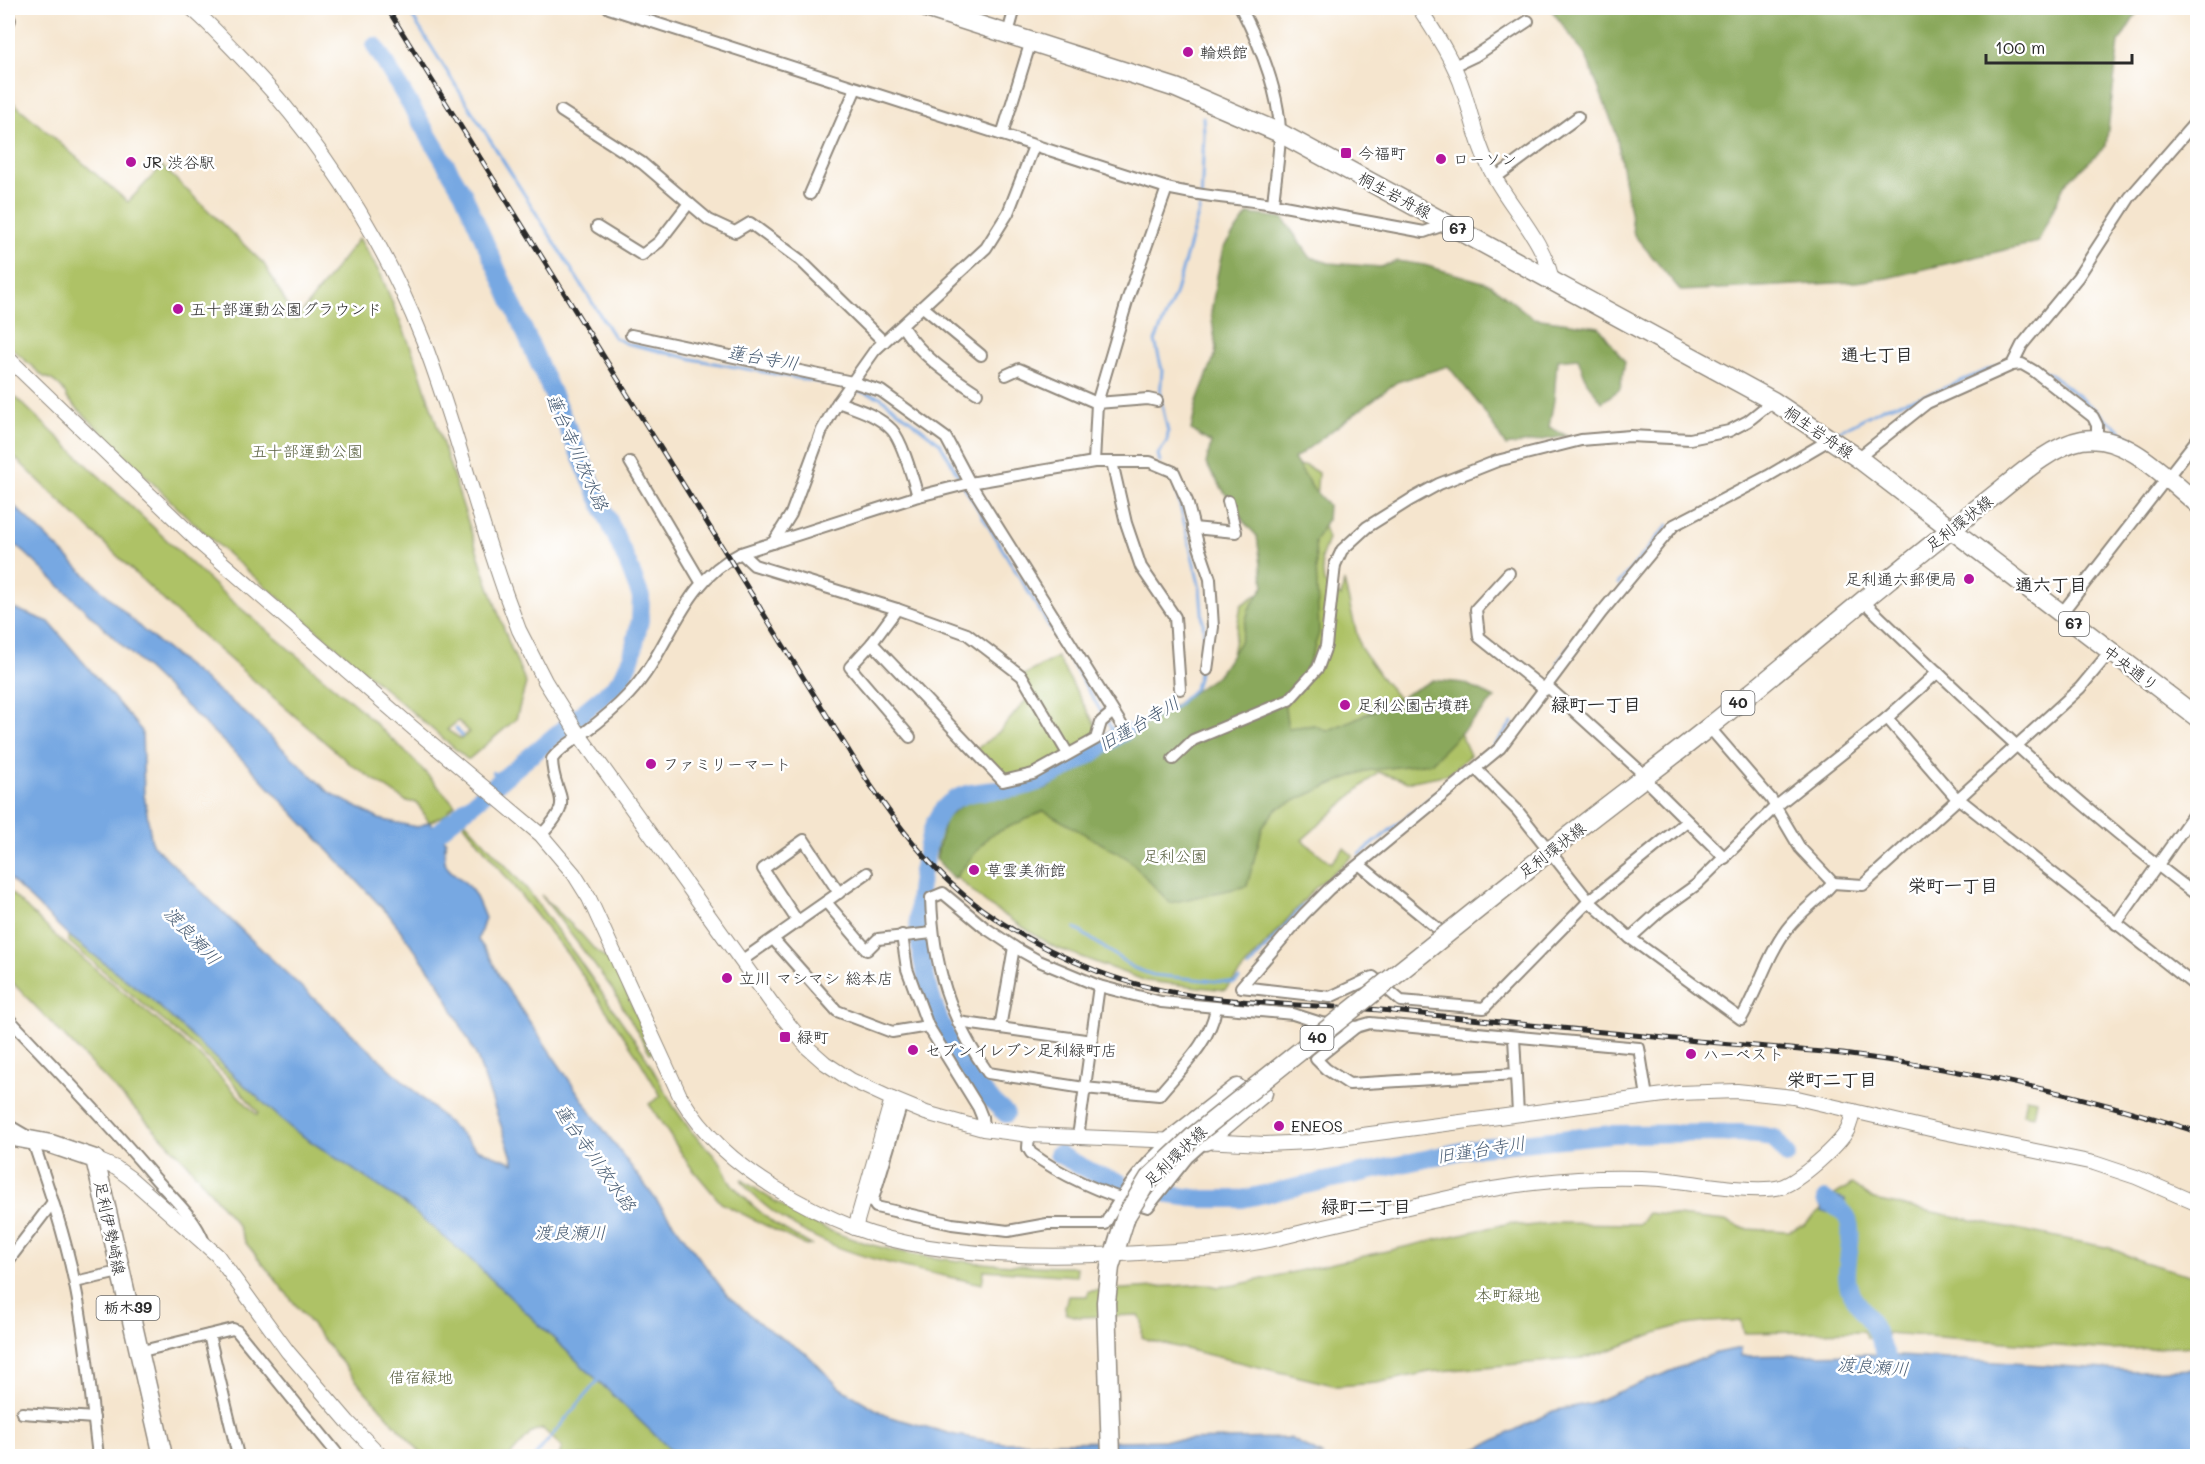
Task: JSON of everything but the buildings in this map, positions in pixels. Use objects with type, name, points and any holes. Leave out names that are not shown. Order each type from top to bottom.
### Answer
[{"type":"main road","name":"桐生岩舟線","points":[[926,8],[1176,88],[1280,133],[1773,400],[1858,458],[1951,529]]},
{"type":"main road","name":"足利環状線","points":[[1111,1456],[1105,1326],[1111,1262],[1126,1216],[1149,1178],[1176,1151],[1709,727],[1951,529],[2053,452],[2072,443],[2097,439],[2116,443],[2130,450],[2198,504]]},
{"type":"main road","name":"中央通り","points":[[1951,529],[2198,718]]},
{"type":"main road","points":[[1171,1140],[1355,995],[1376,982],[1396,974],[1395,983],[1379,1000],[1206,1142]]},
{"type":"main road","name":"足利伊勢崎線","points":[[8,1136],[32,1139],[73,1150],[95,1159],[119,1272],[163,1456]]},
{"type":"street","points":[[190,8],[274,92],[294,116],[332,168],[383,252],[412,314],[436,376],[491,554],[519,630],[562,710],[741,961],[808,1048],[825,1063],[851,1080],[926,1113],[983,1129],[1029,1135],[1265,1144],[1310,1142],[1647,1097],[1703,1091],[1737,1091],[1793,1097],[1943,1132],[2094,1163],[2136,1177],[2198,1204]]},
{"type":"street","points":[[609,8],[1167,188],[1193,194],[1273,204],[1424,232],[1447,224]]},
{"type":"street","points":[[1008,33],[1015,8]]},
{"type":"street","points":[[1241,8],[1254,33],[1274,93],[1280,133],[1273,204]]},
{"type":"street","points":[[1419,8],[1454,66],[1464,91],[1482,153],[1547,261],[1552,281]]},
{"type":"street","points":[[8,15],[10,20],[8,25]]},
{"type":"street","points":[[1454,66],[1475,56],[1528,21]]},
{"type":"street","points":[[1002,135],[1031,41]]},
{"type":"street","points":[[810,194],[856,88]]},
{"type":"street","points":[[561,111],[642,163],[709,220],[735,232],[750,223],[777,241],[800,260],[884,342]]},
{"type":"street","points":[[1495,178],[1578,117]]},
{"type":"street","points":[[2012,365],[2022,345],[2078,277],[2130,197],[2198,119]]},
{"type":"street","points":[[773,543],[791,514],[822,430],[838,402],[875,350],[986,248],[1008,213],[1034,146]]},
{"type":"street","points":[[1094,462],[1097,403],[1128,298],[1167,188]]},
{"type":"street","points":[[597,227],[642,255],[659,242],[689,203]]},
{"type":"street","points":[[923,307],[981,355]]},
{"type":"street","points":[[902,326],[931,361],[977,393]]},
{"type":"street","points":[[631,335],[852,382],[881,391],[946,438],[970,483],[1120,724]]},
{"type":"street","points":[[8,358],[202,545],[413,728],[541,835],[574,874],[589,898],[680,1096],[700,1126],[744,1169],[807,1207],[855,1228],[902,1241],[962,1250],[1111,1262],[1247,1244],[1462,1196],[1571,1179],[1638,1178],[1745,1188],[1775,1188],[1800,1178],[1839,1141],[1849,1126],[1853,1111]]},
{"type":"street","points":[[1858,458],[1927,403],[2012,365],[2022,364],[2093,417],[2097,424],[2097,439]]},
{"type":"street","points":[[1006,375],[1019,369],[1097,403],[1157,400]]},
{"type":"street","points":[[1173,759],[1193,740],[1289,699],[1318,668],[1326,646],[1335,565],[1342,550],[1367,527],[1410,500],[1439,484],[1497,461],[1581,440],[1630,436],[1690,439],[1729,431],[1748,421],[1773,400]]},
{"type":"street","points":[[838,402],[872,415],[893,431],[918,496]]},
{"type":"street","points":[[2061,614],[2198,438]]},
{"type":"street","points":[[1688,821],[1589,901],[1485,1008],[1401,1001],[1373,977],[1330,997],[1241,987],[1304,914],[1329,889],[1500,748],[1543,687],[1674,525],[1768,476],[1831,439]]},
{"type":"street","points":[[630,462],[701,582]]},
{"type":"street","points":[[541,835],[556,820],[561,809],[561,795],[552,768],[552,759],[578,732],[627,696],[646,675],[678,615],[701,582],[722,564],[741,553],[918,496],[970,483],[1094,462],[1150,462],[1174,472],[1186,501],[1210,579],[1213,627],[1207,670]]},
{"type":"street","points":[[1112,462],[1126,523],[1141,567],[1175,617],[1180,689]]},
{"type":"street","points":[[1193,528],[1236,532],[1228,501]]},
{"type":"street","points":[[741,553],[754,565],[897,609],[968,634],[1022,676],[1068,754]]},
{"type":"street","points":[[1509,573],[1476,609],[1479,637],[1543,687],[1638,769],[1644,778],[1725,858]]},
{"type":"street","points":[[1863,601],[2016,746],[2157,866],[2198,896]]},
{"type":"street","points":[[897,609],[872,643],[850,667],[910,737]]},
{"type":"street","points":[[872,643],[1003,781],[1033,774],[1096,739],[1101,722],[1113,712]]},
{"type":"street","points":[[1709,727],[1771,799],[1774,808],[1800,848],[1833,883],[1863,885],[2080,688],[2110,652]]},
{"type":"street","points":[[1630,938],[1661,910],[1696,885],[1774,808],[1887,718],[1938,672]]},
{"type":"street","points":[[1887,718],[1959,800],[2198,988]]},
{"type":"street","points":[[1476,769],[1517,810],[1589,901],[1630,938],[1741,1019],[1786,930],[1833,883]]},
{"type":"street","points":[[2116,924],[2198,808]]},
{"type":"street","points":[[798,922],[763,869],[804,840],[839,893]]},
{"type":"street","points":[[1360,865],[1438,929]]},
{"type":"street","points":[[741,961],[867,873]]},
{"type":"street","points":[[1216,1008],[1214,1024],[1207,1037],[1159,1095],[1084,1088],[988,1073],[970,1048],[952,1009],[929,933],[931,898],[943,893],[984,927],[1039,961],[1099,986],[1161,1002],[1293,1014],[1321,1023],[1356,1027],[1370,1023],[1640,1048],[1647,1097]]},
{"type":"street","points":[[826,903],[867,950],[878,939],[929,933]]},
{"type":"street","points":[[905,935],[907,969],[928,1026],[978,1107],[983,1129]]},
{"type":"street","points":[[774,939],[837,1011],[892,1032],[928,1026]]},
{"type":"street","points":[[1000,1028],[1014,947]]},
{"type":"street","points":[[1078,1137],[1099,986]]},
{"type":"street","points":[[8,1018],[126,1143],[192,1219],[205,1242]]},
{"type":"street","points":[[958,1022],[1092,1041]]},
{"type":"street","points":[[1356,1027],[1316,1059],[1326,1070],[1349,1084],[1516,1074]]},
{"type":"street","points":[[1514,1037],[1518,1114]]},
{"type":"street","points":[[855,1228],[897,1101]]},
{"type":"street","points":[[897,1101],[873,1199],[876,1207],[952,1224],[1008,1231],[1047,1224],[1105,1224],[1119,1199],[1152,1156],[1171,1140]]},
{"type":"street","points":[[8,1125],[32,1139],[62,1226],[75,1282],[98,1456]]},
{"type":"street","points":[[1029,1135],[1028,1148],[1042,1161],[1084,1184],[1119,1199],[1148,1206],[1188,1157],[1206,1142]]},
{"type":"street","points":[[95,1159],[116,1168],[130,1178],[205,1242],[288,1352],[348,1422],[381,1456]]},
{"type":"street","points":[[8,1261],[53,1202]]},
{"type":"street","points":[[75,1282],[119,1272]]},
{"type":"street","points":[[138,1352],[232,1329],[237,1331],[339,1456]]},
{"type":"street","points":[[209,1335],[238,1456]]},
{"type":"street","points":[[22,1413],[94,1418]]},
{"type":"green space","points":[[1550,8],[2140,8],[2119,42],[2106,146],[2065,184],[2038,242],[1887,278],[1855,282],[1681,291],[1634,235],[1616,133],[1586,56]]},
{"type":"green space","name":"五十部運動公園","points":[[8,98],[128,202],[162,166],[264,264],[296,320],[359,238],[381,275],[416,360],[484,572],[510,646],[526,683],[516,719],[467,759],[230,556],[182,512],[67,398],[58,385],[44,377],[8,345]],"holes":[[[458,721],[469,732],[461,739],[447,730]]]},
{"type":"green space","points":[[1248,214],[1283,218],[1310,257],[1329,263],[1381,267],[1397,261],[1424,265],[1490,284],[1533,318],[1599,327],[1625,362],[1620,389],[1602,402],[1587,382],[1578,358],[1557,360],[1549,427],[1567,436],[1506,446],[1481,407],[1448,366],[1397,382],[1294,459],[1313,489],[1328,505],[1327,520],[1315,541],[1319,633],[1306,672],[1284,702],[1288,728],[1314,725],[1327,731],[1382,707],[1433,680],[1464,683],[1495,698],[1431,763],[1365,771],[1276,809],[1263,826],[1247,886],[1170,903],[1127,858],[1044,811],[989,836],[954,879],[936,859],[945,819],[970,798],[1045,789],[1104,754],[1218,675],[1240,642],[1249,609],[1264,586],[1257,536],[1244,522],[1206,464],[1211,443],[1191,430],[1197,401],[1215,355],[1211,313],[1223,248]]},
{"type":"green space","points":[[8,390],[225,595],[359,708],[412,758],[455,805],[448,811],[449,813],[429,822],[417,803],[406,801],[349,763],[181,617],[8,451]]},
{"type":"green space","name":"足利公園","points":[[1213,465],[1307,466],[1318,473],[1316,501],[1328,539],[1321,558],[1324,582],[1341,597],[1344,581],[1360,647],[1379,675],[1406,707],[1460,733],[1470,755],[1449,774],[1408,782],[1378,772],[1302,840],[1331,863],[1344,848],[1353,856],[1315,888],[1225,990],[1146,981],[1054,947],[988,905],[936,859],[938,834],[947,815],[967,799],[1023,794],[974,751],[1000,731],[1032,693],[1022,676],[1057,657],[1110,747],[1176,710],[1210,712],[1231,660],[1241,605],[1270,586],[1261,536]]},
{"type":"green space","points":[[466,822],[526,888],[577,957],[643,1052],[674,1107],[691,1131],[721,1163],[729,1181],[773,1223],[811,1245],[806,1246],[721,1203],[690,1166],[649,1104],[661,1096],[636,1054],[572,960],[464,824]]},
{"type":"green space","name":"借宿緑地","points":[[8,890],[57,937],[200,1056],[257,1115],[258,1112],[229,1078],[68,941],[68,935],[151,999],[292,1129],[401,1201],[467,1256],[677,1456],[559,1456],[562,1447],[543,1429],[533,1431],[510,1456],[424,1456],[363,1389],[246,1243],[238,1226],[187,1163],[8,978]]},
{"type":"green space","points":[[541,895],[595,950],[614,964],[653,1052],[650,1053],[611,987]]},
{"type":"green space","points":[[2026,1098],[2037,1100],[2034,1116],[2023,1114]]},
{"type":"green space","points":[[741,1179],[777,1203],[815,1224],[877,1246],[910,1254],[977,1263],[1077,1267],[1076,1276],[984,1270],[982,1284],[872,1259],[820,1240],[795,1227],[759,1200]]},
{"type":"green space","name":"本町緑地","points":[[1852,1184],[1874,1200],[2110,1248],[2143,1262],[2197,1277],[2198,1346],[2111,1350],[1887,1333],[1887,1339],[1867,1338],[1863,1331],[1744,1333],[1741,1320],[1676,1327],[1583,1358],[1429,1372],[1377,1383],[1337,1386],[1148,1340],[1142,1337],[1142,1322],[1138,1315],[1079,1317],[1066,1314],[1065,1306],[1068,1296],[1087,1296],[1089,1291],[1206,1284],[1218,1287],[1236,1285],[1510,1223],[1526,1226],[1552,1223],[1639,1224],[1648,1213],[1725,1221],[1745,1229],[1789,1231],[1804,1225],[1822,1209],[1830,1211],[1845,1201],[1833,1196]]},
{"type":"water","name":"渡良瀬川","points":[[8,500],[143,630],[243,711],[330,793],[379,819],[417,827],[429,822],[446,841],[444,853],[447,867],[467,884],[475,895],[485,918],[478,940],[489,955],[502,981],[595,1118],[727,1295],[763,1326],[807,1354],[840,1388],[887,1416],[955,1435],[1003,1443],[1290,1438],[1323,1456],[677,1456],[467,1256],[401,1201],[292,1129],[151,999],[68,935],[8,877],[8,606],[49,622],[142,731],[144,794],[152,844],[283,970],[477,1149],[514,1163],[477,1057],[439,983],[390,916],[249,766],[20,548],[8,542]]},
{"type":"water","points":[[1833,1196],[1845,1200],[1838,1213],[1823,1212],[1819,1203]]},
{"type":"water","name":"渡良瀬川","points":[[1741,1348],[1741,1356],[1867,1354],[2137,1371],[2197,1369],[2197,1456],[1453,1456],[1479,1448],[1553,1411],[1591,1403],[1716,1353]]},
{"type":"waterway","name":"蓮台寺川","points":[[407,8],[614,337],[625,343],[697,360],[841,386],[880,397],[940,443],[1104,716]]},
{"type":"waterway","name":"蓮台寺川放水路","points":[[375,46],[463,193],[641,597],[640,620],[632,656],[623,676],[615,686],[460,814]]},
{"type":"waterway","name":"旧蓮台寺川","points":[[1160,462],[1158,454],[1167,441],[1168,432],[1160,396],[1162,370],[1155,341],[1175,295],[1201,204],[1203,117]]},
{"type":"waterway","points":[[2025,360],[2052,375],[2145,450]]},
{"type":"waterway","points":[[1834,434],[1885,407],[1930,394],[2007,362]]},
{"type":"waterway","name":"旧蓮台寺川","points":[[1124,732],[1174,708],[1195,688],[1198,678],[1204,634],[1200,588],[1176,489]]},
{"type":"waterway","points":[[1618,584],[1668,525]]},
{"type":"waterway","points":[[1558,662],[1597,610]]},
{"type":"waterway","name":"蓮台寺川","points":[[1108,722],[1115,736]]},
{"type":"waterway","points":[[1492,748],[1512,723]]},
{"type":"waterway","points":[[456,728],[462,736]]},
{"type":"waterway","name":"旧蓮台寺川","points":[[1006,1114],[983,1092],[962,1064],[935,1009],[926,979],[920,949],[918,918],[920,888],[931,832],[944,808],[962,796],[1018,788],[1037,782],[1080,761],[1124,732]]},
{"type":"waterway","points":[[493,772],[501,779]]},
{"type":"waterway","points":[[1359,855],[1443,788]]},
{"type":"waterway","name":"蓮台寺川放水路","points":[[423,849],[454,819]]},
{"type":"waterway","points":[[1327,884],[1339,873]]},
{"type":"waterway","points":[[1248,968],[1301,908],[1320,891]]},
{"type":"waterway","points":[[1075,928],[1134,968],[1153,975],[1234,983],[1239,979]]},
{"type":"waterway","name":"旧蓮台寺川","points":[[1170,1195],[1202,1199],[1242,1199],[1480,1147],[1612,1134],[1739,1133],[1765,1136],[1774,1138],[1787,1155]]},
{"type":"waterway","name":"旧蓮台寺川","points":[[1058,1154],[1098,1175],[1119,1182]]},
{"type":"waterway","name":"旧蓮台寺川","points":[[1825,1199],[1844,1213],[1848,1221],[1850,1240],[1847,1271],[1850,1291],[1871,1321],[1892,1368]]},
{"type":"waterway","points":[[535,1456],[599,1379]]},
{"type":"railway","points":[[387,8],[867,780],[904,832],[936,869],[964,895],[999,921],[1038,944],[1099,972],[1135,984],[1172,992],[1249,1002],[1402,1012],[1804,1050],[1894,1061],[1982,1076],[2069,1095],[2198,1132]]},
{"type":"place","name":"輪娯館","points":[[1188,52]]},
{"type":"place","name":"今福町","points":[[1346,153]]},
{"type":"place","name":"ローソン","points":[[1441,159]]},
{"type":"place","name":"JR 渋谷駅","points":[[131,162]]},
{"type":"place","name":"五十部運動公園グラウンド","points":[[178,309]]},
{"type":"place","name":"足利通六郵便局","points":[[1969,579]]},
{"type":"place","name":"足利公園古墳群","points":[[1345,705]]},
{"type":"place","name":"ファミリーマート","points":[[651,764]]},
{"type":"place","name":"草雲美術館","points":[[974,870]]},
{"type":"place","name":"立川 マシマシ 総本店","points":[[727,978]]},
{"type":"place","name":"緑町","points":[[785,1037]]},
{"type":"place","name":"セブンイレブン足利緑町店","points":[[913,1050]]},
{"type":"place","name":"ハーベスト","points":[[1691,1054]]},
{"type":"place","name":"ENEOS","points":[[1279,1126]]},
{"type":"district","name":"通七丁目","points":[[1877,355]]},
{"type":"district","name":"通六丁目","points":[[2051,585]]},
{"type":"district","name":"緑町一丁目","points":[[1596,705]]},
{"type":"district","name":"栄町一丁目","points":[[1953,886]]},
{"type":"district","name":"栄町二丁目","points":[[1832,1080]]},
{"type":"district","name":"緑町二丁目","points":[[1366,1207]]}]
